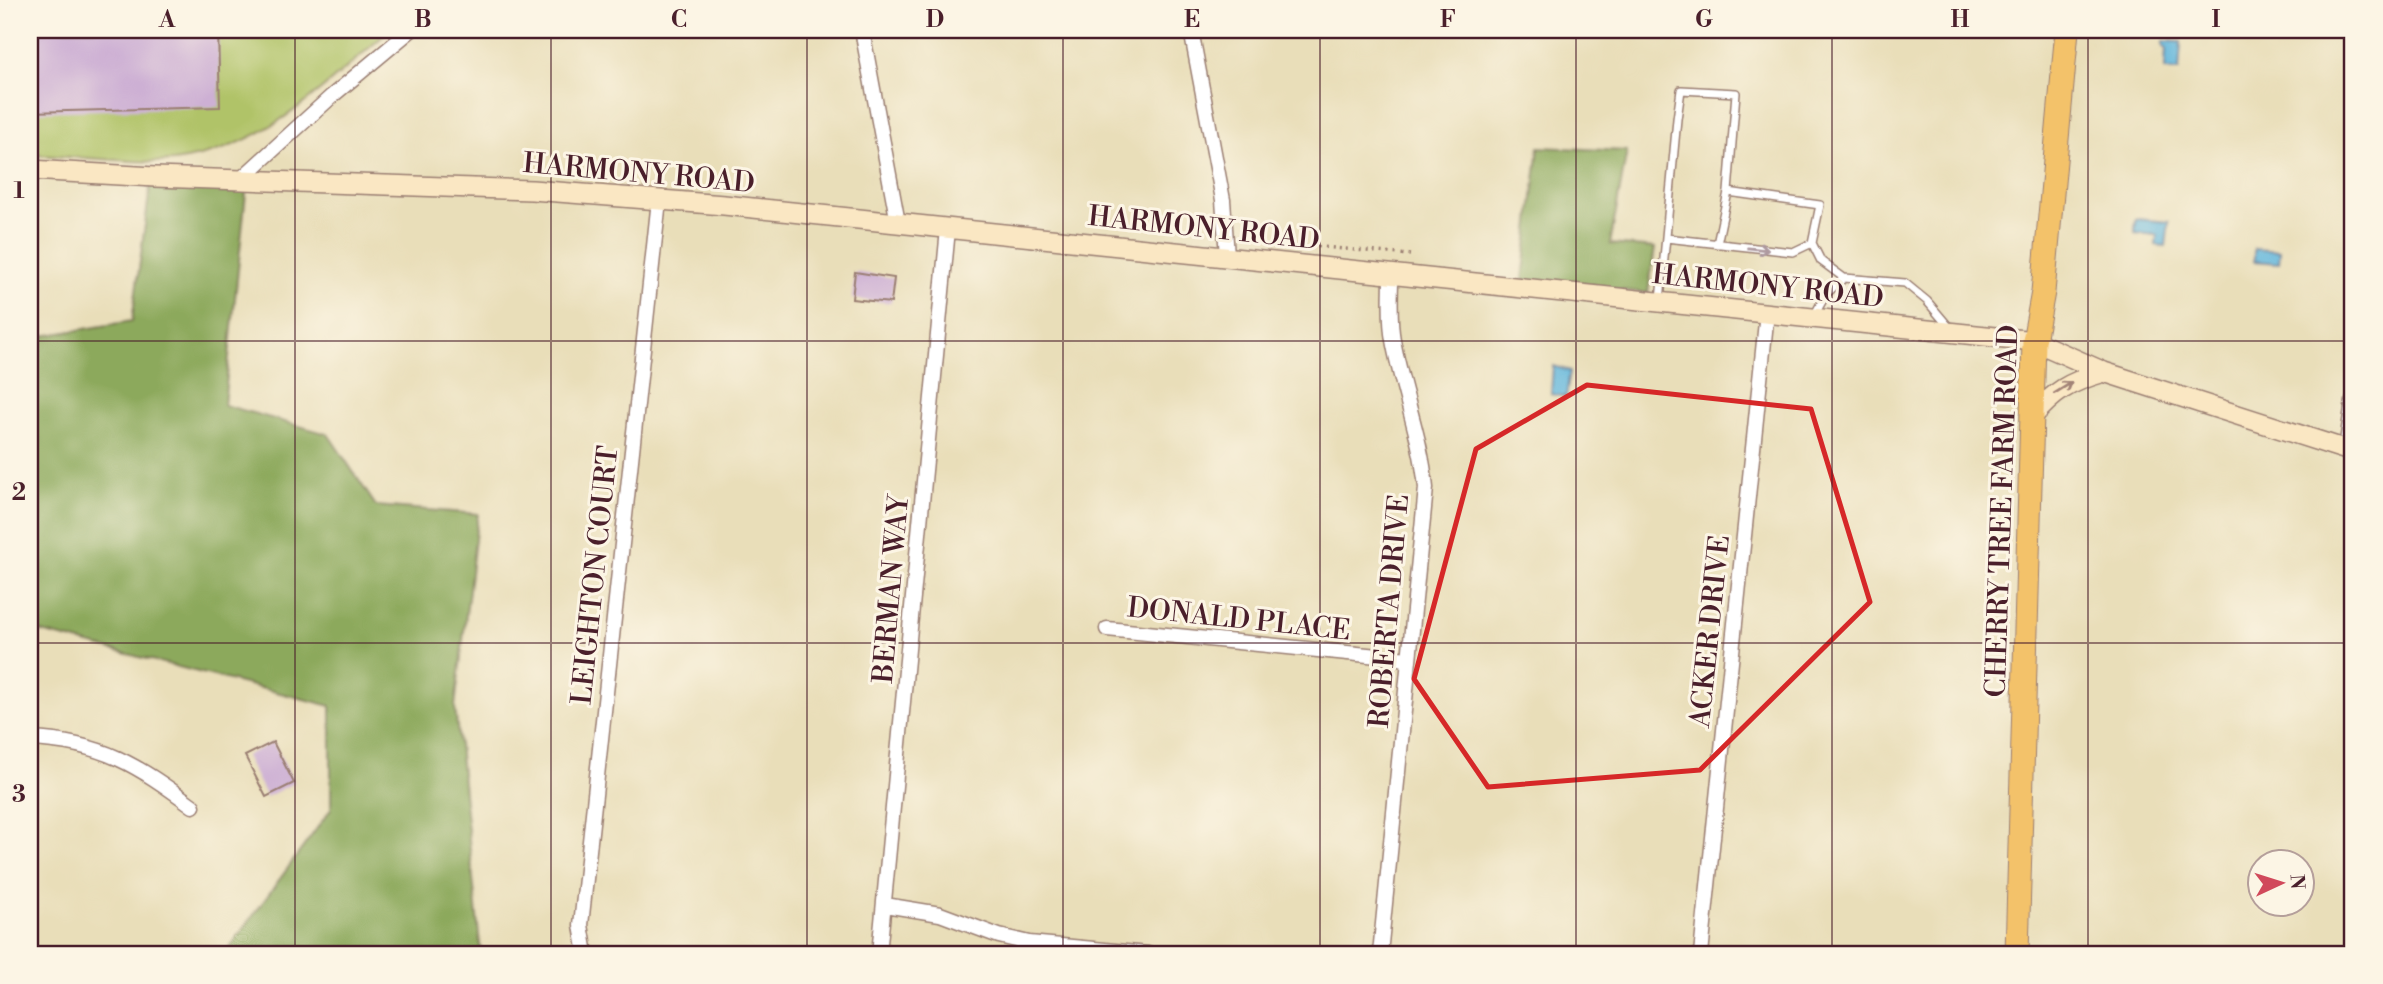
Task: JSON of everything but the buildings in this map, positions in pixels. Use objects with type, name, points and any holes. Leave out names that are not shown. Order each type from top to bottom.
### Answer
[{"type":"main road","name":"CHERRY TREE FARM ROAD","points":[[2017,954],[2034,341],[2043,292],[2067,30]]},
{"type":"street","points":[[240,180],[332,96],[411,30]]},
{"type":"street","points":[[862,30],[898,223]]},
{"type":"street","points":[[1191,30],[1223,200],[1227,256]]},
{"type":"street","name":"HARMONY ROAD","points":[[30,170],[532,190],[659,200],[1227,256],[2034,341],[2104,372],[2350,450]]},
{"type":"street","name":"LEIGHTON COURT","points":[[586,954],[581,925],[659,200]]},
{"type":"street","name":"BERMAN WAY","points":[[879,954],[948,229]]},
{"type":"street","name":"ROBERTA DRIVE","points":[[1380,954],[1426,488],[1421,451],[1392,337],[1391,275]]},
{"type":"street","name":"ACKER DRIVE","points":[[1701,954],[1767,312]]},
{"type":"street","points":[[2031,418],[2050,396],[2065,386],[2104,372]]},
{"type":"street","points":[[2350,450],[2353,401]]},
{"type":"street","name":"DONALD PLACE","points":[[1107,629],[1408,659]]},
{"type":"street","points":[[30,739],[72,743],[109,753],[148,773],[193,806]]},
{"type":"street","points":[[885,905],[940,914],[1021,942],[1148,954]]},
{"type":"street","points":[[2353,946],[2353,954]]},
{"type":"lane","points":[[1660,302],[1681,90],[1736,93],[1728,192],[1717,244]]},
{"type":"lane","points":[[1728,192],[1820,205],[1812,243],[1821,261],[1844,278],[1905,283],[1927,300],[1954,333]]},
{"type":"lane","points":[[1666,239],[1793,252],[1812,243]]},
{"type":"lane","points":[[1813,317],[1826,294],[1844,278]]},
{"type":"path","points":[[1290,244],[1410,256]]},
{"type":"highlighted area","points":[[1587,385],[1811,409],[1870,602],[1700,770],[1488,787],[1414,679],[1476,449]]},
{"type":"green space","points":[[30,30],[390,30],[316,94],[265,129],[238,143],[207,154],[160,162],[30,155]]},
{"type":"green space","points":[[1539,147],[1627,151],[1610,244],[1655,248],[1648,293],[1523,280]]},
{"type":"green space","points":[[151,180],[247,183],[224,405],[328,434],[376,506],[478,514],[455,707],[481,954],[225,954],[331,809],[331,706],[30,629],[30,338],[132,321]]},
{"type":"water","points":[[2163,41],[2181,42],[2179,71],[2165,70],[2166,48],[2163,47]]},
{"type":"water","points":[[2136,219],[2169,222],[2166,246],[2156,245],[2157,235],[2135,233]]},
{"type":"water","points":[[2254,249],[2280,251],[2279,263],[2254,261]]},
{"type":"water","points":[[1553,366],[1570,371],[1566,397],[1551,394]]}]
